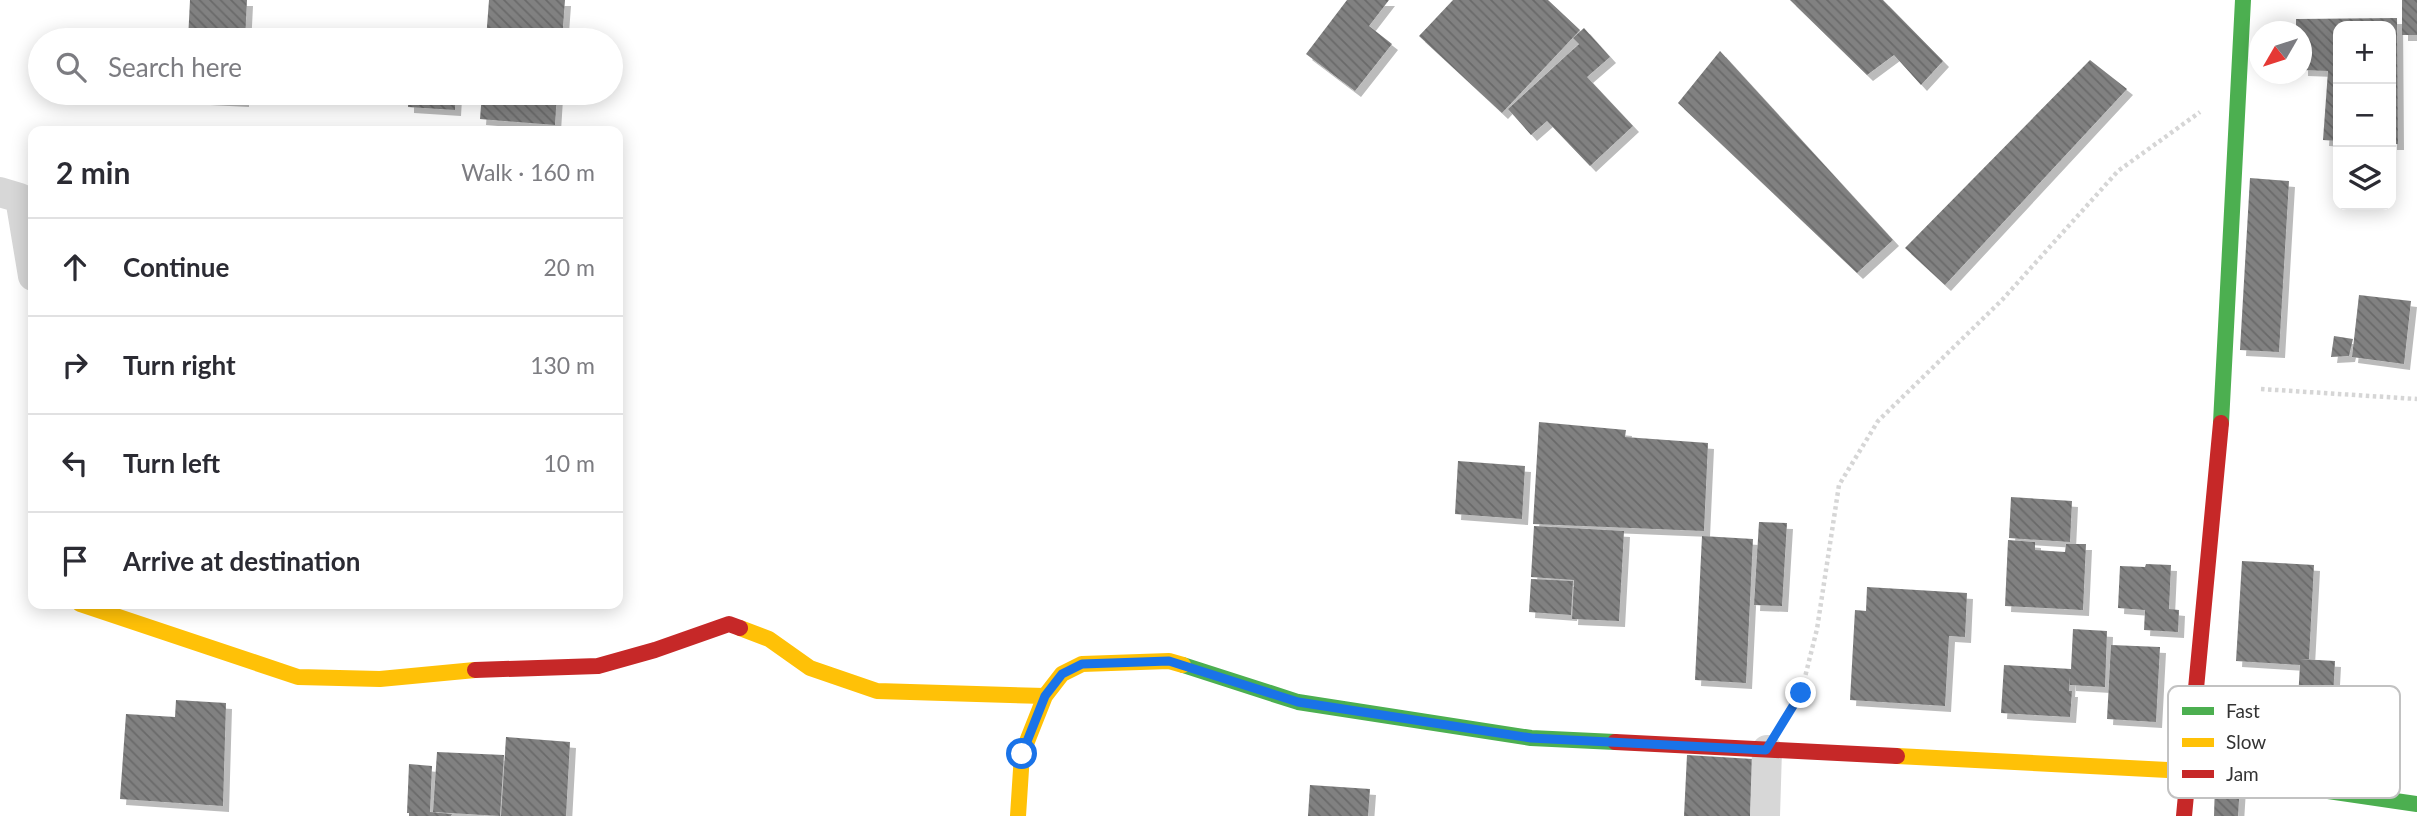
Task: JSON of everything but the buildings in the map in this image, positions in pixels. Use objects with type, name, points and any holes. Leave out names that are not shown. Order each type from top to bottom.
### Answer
[{"type":"street","points":[[2195,686],[2224,387],[2243,0]]},
{"type":"street","points":[[18,196],[28,249]]},
{"type":"street","points":[[95,609],[298,677],[380,679],[494,668],[598,666],[655,650],[729,624],[769,639],[810,668],[877,691],[1045,696]]},
{"type":"street","points":[[1018,816],[1022,754],[1045,696],[1062,674],[1082,664],[1169,661],[1298,702],[1531,738],[2168,770]]},
{"type":"street","points":[[1765,816],[1766,750]]},
{"type":"street","points":[[2184,816],[2185,798]]},
{"type":"street","points":[[2375,798],[2417,804]]},
{"type":"path","points":[[1766,750],[1801,693],[1817,629],[1839,485],[1878,421],[2002,300],[2118,171],[2238,85]]},
{"type":"path","points":[[2224,387],[2417,399]]},
{"type":"traffic: fast","points":[[2221,423],[2243,0]]},
{"type":"traffic: fast","points":[[1183,665],[1298,702],[1531,738],[1615,742]]},
{"type":"traffic: fast","points":[[2376,798],[2417,804]]},
{"type":"traffic: slow","points":[[95,609],[298,677],[380,679],[475,670]]},
{"type":"traffic: slow","points":[[740,628],[769,639],[810,668],[877,691],[1045,696]]},
{"type":"traffic: slow","points":[[1018,816],[1022,754],[1045,696],[1062,674],[1082,664],[1169,661],[1183,665]]},
{"type":"traffic: slow","points":[[1897,756],[2168,770]]},
{"type":"traffic: jam","points":[[2196,686],[2221,423]]},
{"type":"traffic: jam","points":[[475,670],[598,666],[655,650],[729,624],[740,628]]},
{"type":"traffic: jam","points":[[1615,742],[1897,756]]},
{"type":"traffic: jam","points":[[2184,816],[2186,798]]},
{"type":"route","points":[[1022,754],[1045,696],[1062,674],[1082,664],[1169,661],[1298,702],[1531,738],[1766,750],[1801,693]]}]
